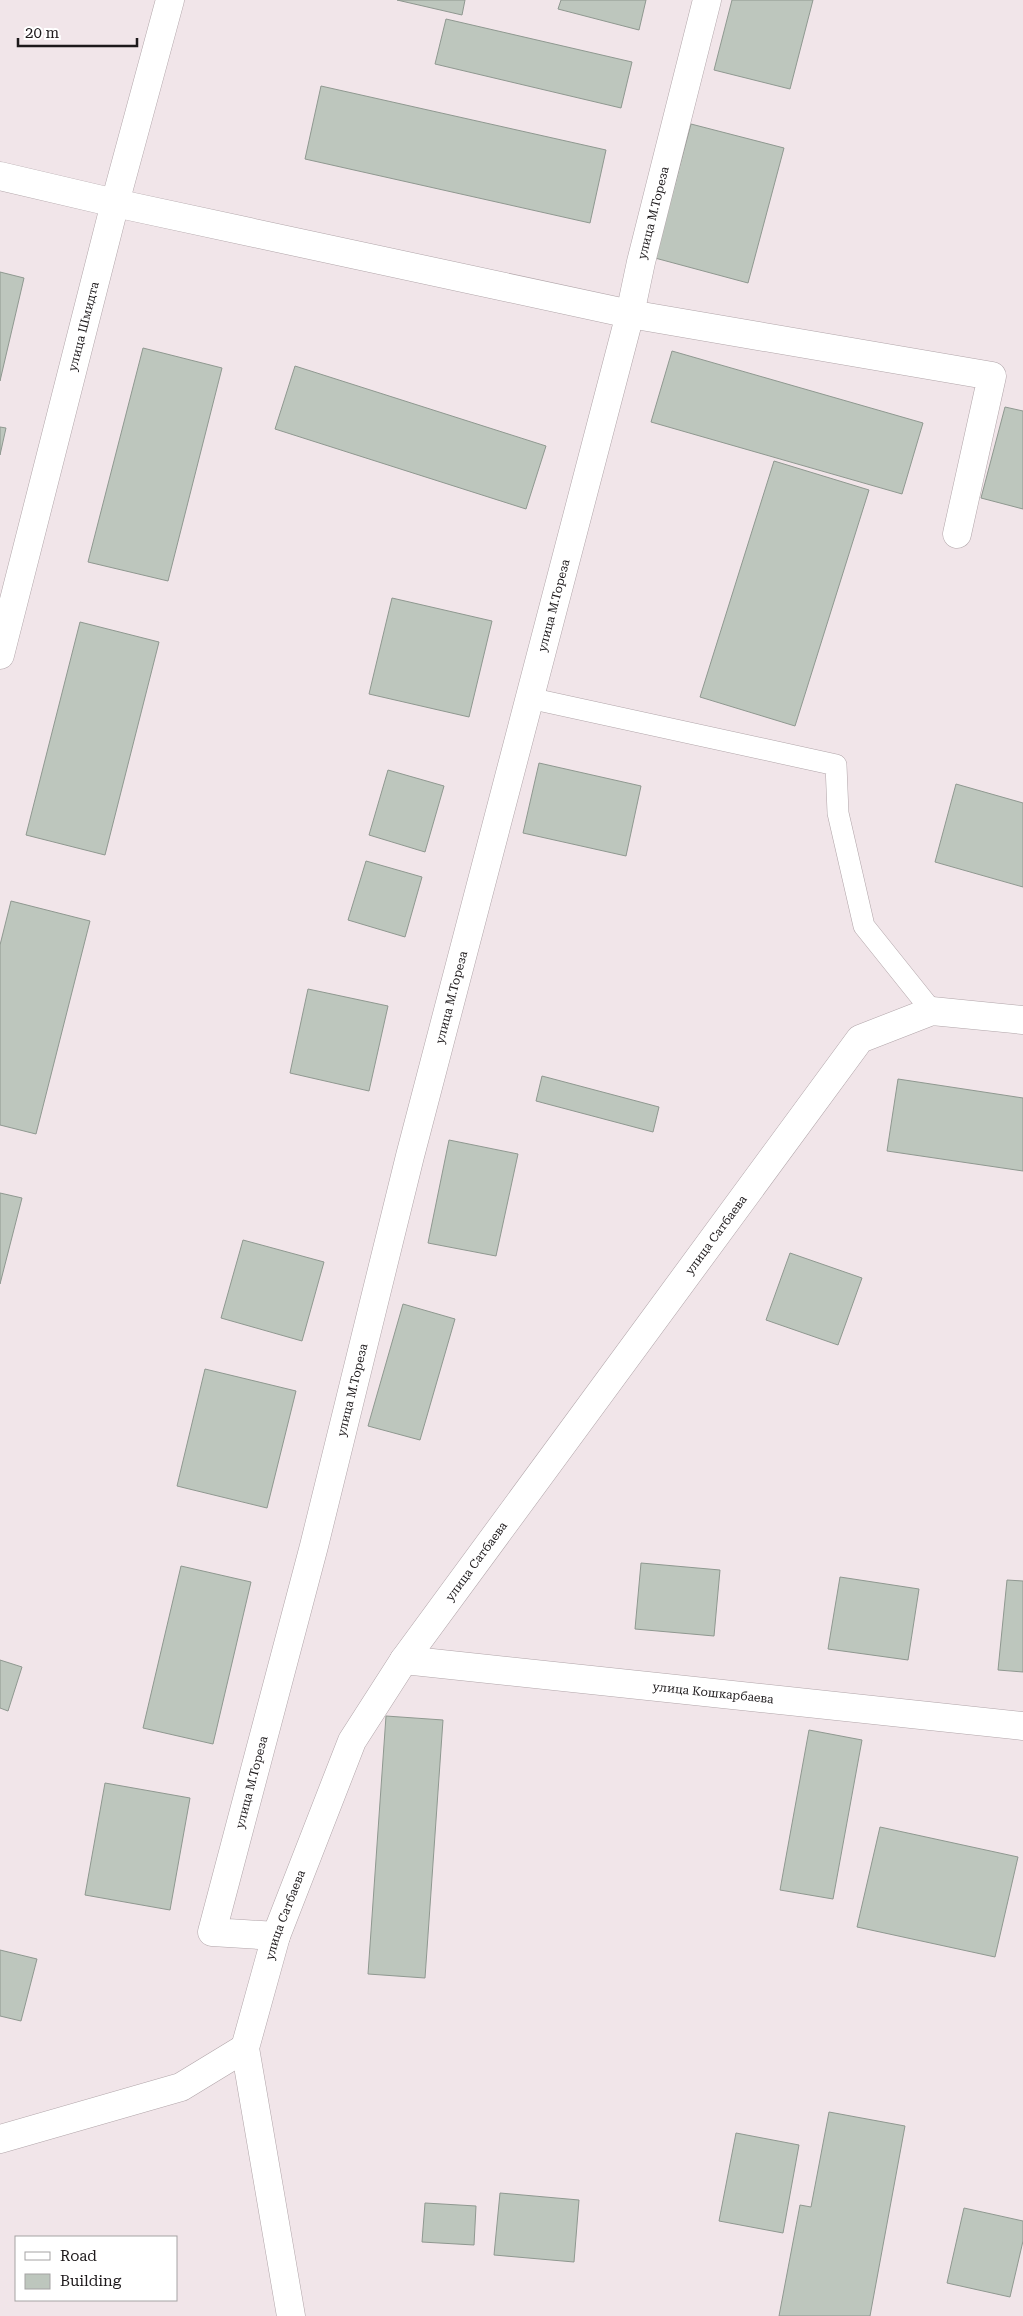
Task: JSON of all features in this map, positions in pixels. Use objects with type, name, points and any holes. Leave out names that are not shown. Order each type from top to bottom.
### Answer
[{"type":"street","name":"улица Шмидта","points":[[0,655],[115,203],[170,0]]},
{"type":"street","name":"улица М.Тореза","points":[[276,1936],[212,1932],[314,1546],[410,1156],[630,314],[641,262],[708,0]]},
{"type":"street","points":[[0,176],[115,203],[630,314],[992,376],[956,534]]},
{"type":"street","name":"улица Сатбаева","points":[[291,2316],[245,2048],[276,1936],[352,1741],[404,1660],[860,1039],[932,1011],[1023,1020]]},
{"type":"street","name":"улица Кошкарбаева","points":[[404,1660],[1023,1726]]},
{"type":"street","points":[[0,2139],[181,2087],[245,2048]]},
{"type":"lane","points":[[529,698],[836,764],[838,813],[864,926],[932,1011]]},
{"type":"building","points":[[397,0],[465,0],[462,15]]},
{"type":"building","points":[[561,0],[646,0],[639,30],[558,9]]},
{"type":"building","points":[[732,0],[813,0],[790,89],[714,70]]},
{"type":"building","points":[[446,19],[632,62],[621,108],[435,64]]},
{"type":"building","points":[[321,86],[606,150],[590,223],[305,159]]},
{"type":"building","points":[[691,124],[784,148],[748,283],[655,258]]},
{"type":"building","points":[[0,272],[24,278],[0,381]]},
{"type":"building","points":[[143,348],[222,368],[168,581],[88,562]]},
{"type":"building","points":[[672,351],[923,423],[902,494],[651,422]]},
{"type":"building","points":[[295,366],[546,446],[526,509],[275,429]]},
{"type":"building","points":[[1005,407],[1023,411],[1023,509],[981,498]]},
{"type":"building","points":[[0,427],[6,428],[0,455]]},
{"type":"building","points":[[774,461],[869,490],[795,726],[700,697]]},
{"type":"building","points":[[392,598],[492,621],[469,717],[369,694]]},
{"type":"building","points":[[80,622],[159,642],[105,855],[26,835]]},
{"type":"building","points":[[539,763],[641,786],[626,856],[523,833]]},
{"type":"building","points":[[388,770],[444,786],[425,852],[369,835]]},
{"type":"building","points":[[956,784],[1023,803],[1023,887],[935,862]]},
{"type":"building","points":[[366,861],[422,877],[405,937],[348,920]]},
{"type":"building","points":[[11,901],[90,921],[36,1134],[0,1125],[0,945]]},
{"type":"building","points":[[308,989],[388,1006],[369,1091],[290,1073]]},
{"type":"building","points":[[542,1076],[659,1107],[653,1132],[536,1101]]},
{"type":"building","points":[[898,1079],[1023,1098],[1023,1171],[887,1151]]},
{"type":"building","points":[[449,1140],[518,1154],[496,1256],[428,1243]]},
{"type":"building","points":[[0,1193],[22,1198],[0,1284]]},
{"type":"building","points":[[243,1240],[324,1262],[302,1341],[221,1318]]},
{"type":"building","points":[[790,1253],[862,1278],[838,1345],[766,1320]]},
{"type":"building","points":[[403,1304],[455,1319],[420,1440],[368,1426]]},
{"type":"building","points":[[205,1369],[296,1391],[267,1508],[177,1486]]},
{"type":"building","points":[[641,1563],[720,1570],[714,1636],[635,1629]]},
{"type":"building","points":[[181,1566],[251,1582],[213,1744],[143,1728]]},
{"type":"building","points":[[840,1577],[919,1589],[908,1660],[828,1649]]},
{"type":"building","points":[[1007,1580],[1023,1581],[1023,1672],[998,1670]]},
{"type":"building","points":[[0,1660],[22,1667],[8,1711],[0,1708]]},
{"type":"building","points":[[386,1716],[443,1720],[425,1978],[368,1974]]},
{"type":"building","points":[[809,1730],[862,1740],[833,1899],[780,1890]]},
{"type":"building","points":[[105,1783],[190,1798],[170,1910],[85,1895]]},
{"type":"building","points":[[880,1827],[1018,1857],[995,1957],[857,1927]]},
{"type":"building","points":[[0,1950],[37,1959],[21,2021],[0,2016]]},
{"type":"building","points":[[829,2112],[905,2126],[870,2316],[779,2316],[800,2205],[811,2207]]},
{"type":"building","points":[[736,2133],[799,2145],[783,2233],[719,2221]]},
{"type":"building","points":[[500,2193],[579,2200],[574,2262],[494,2255]]},
{"type":"building","points":[[425,2203],[476,2206],[474,2245],[422,2242]]},
{"type":"building","points":[[964,2208],[1023,2221],[1023,2241],[1010,2297],[947,2283]]}]
